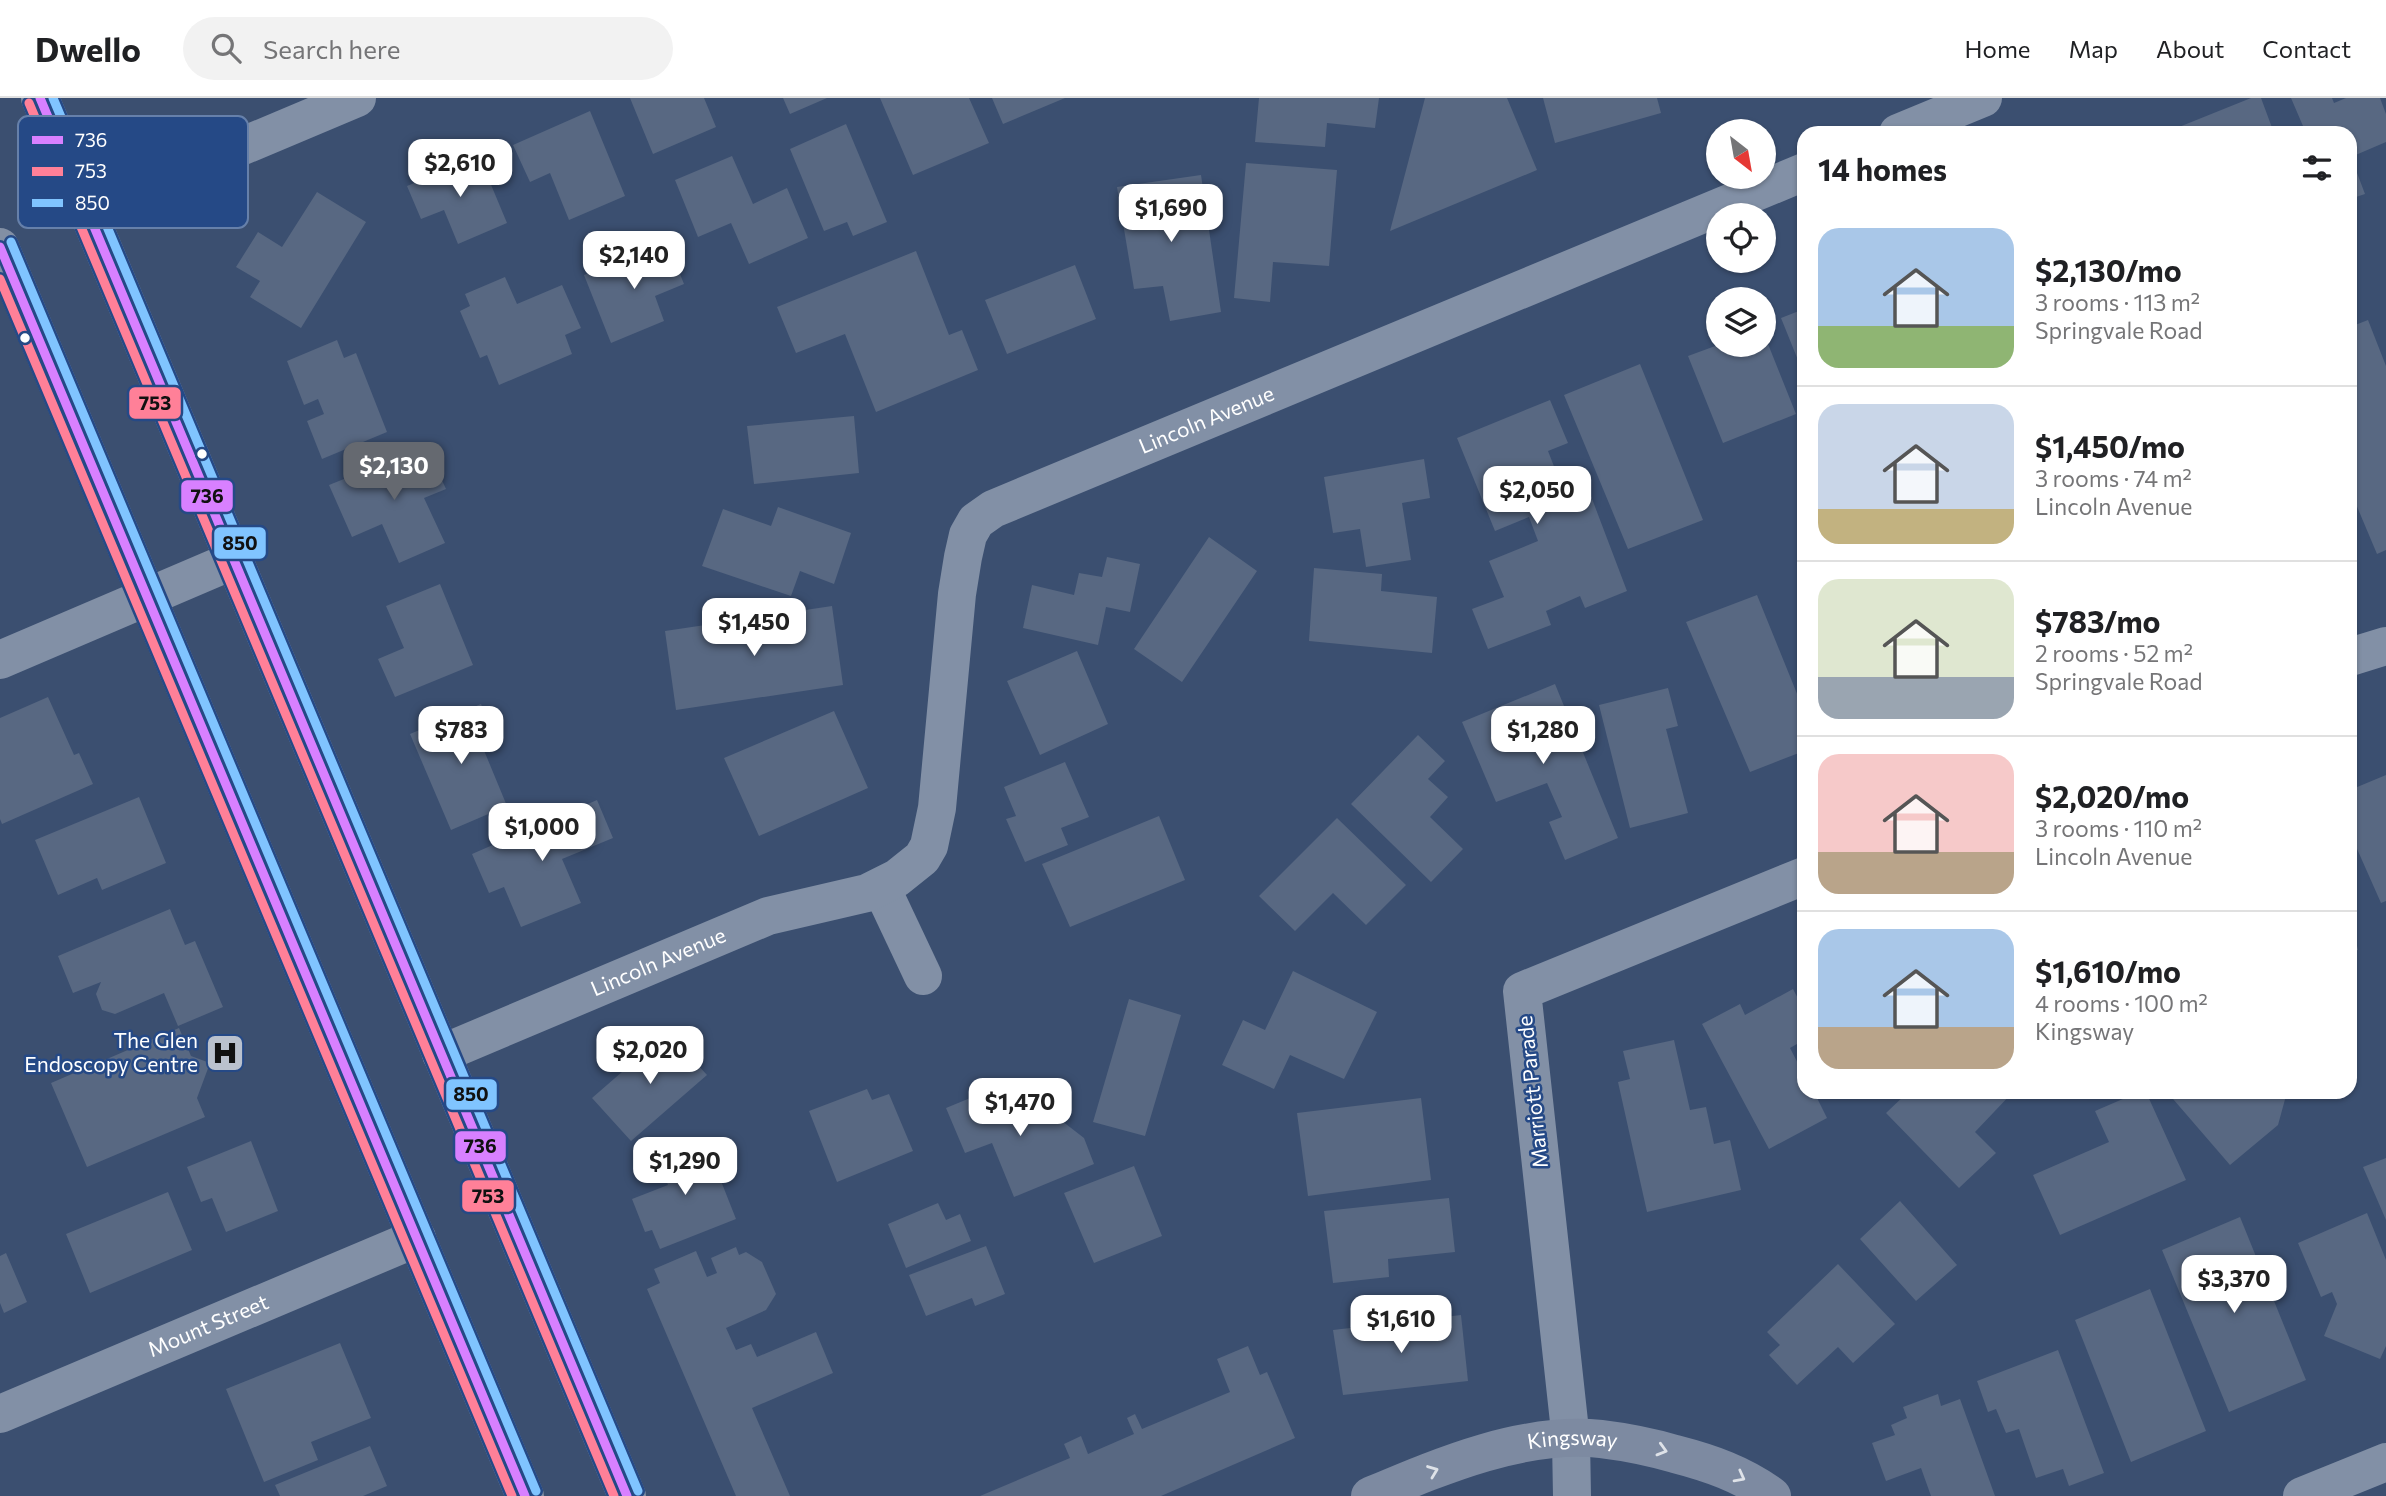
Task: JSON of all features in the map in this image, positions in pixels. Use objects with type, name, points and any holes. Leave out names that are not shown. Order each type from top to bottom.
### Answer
[{"type":"highway","points":[[40,98],[48,116]]},
{"type":"highway","points":[[95,228],[628,1496]]},
{"type":"highway","points":[[0,247],[525,1496]]},
{"type":"street","points":[[248,144],[357,98]]},
{"type":"street","points":[[1915,126],[1983,98]]},
{"type":"street","name":"Lincoln Avenue","points":[[441,1055],[768,916],[849,898],[881,887],[910,870],[922,858],[933,832],[957,594],[968,535],[976,521],[993,509],[1797,175]]},
{"type":"street","points":[[0,660],[234,560]]},
{"type":"street","points":[[2357,655],[2386,646]]},
{"type":"street","name":"Marriott Parade","points":[[1572,1496],[1571,1440],[1522,991],[1797,879]]},
{"type":"street","points":[[881,887],[923,976]]},
{"type":"street","name":"Mount Street","points":[[0,1414],[416,1238]]},
{"type":"street","name":"Kingsway","points":[[1370,1496],[1447,1465],[1520,1445],[1599,1439],[1651,1447],[1706,1462],[1743,1478],[1772,1496]]},
{"type":"street","points":[[2302,1496],[2386,1462]]},
{"type":"building","points":[[630,98],[704,98],[716,127],[653,154]]},
{"type":"building","points":[[783,98],[827,98],[790,114]]},
{"type":"building","points":[[880,98],[969,98],[989,143],[913,175]]},
{"type":"building","points":[[992,98],[1065,98],[1003,124]]},
{"type":"building","points":[[1259,98],[1379,98],[1375,128],[1327,123],[1325,147],[1255,142]]},
{"type":"building","points":[[1425,98],[1507,98],[1537,170],[1390,231]]},
{"type":"building","points":[[1543,98],[1657,98],[1661,113],[1555,143]]},
{"type":"building","points":[[2251,98],[2261,98],[2271,126],[2181,126]]},
{"type":"building","points":[[2291,98],[2332,98],[2334,103],[2346,98],[2380,98],[2386,114],[2386,142],[2357,154],[2357,126],[2303,126]]},
{"type":"building","points":[[590,111],[625,196],[569,220],[550,173],[530,182],[513,145]]},
{"type":"building","points":[[846,124],[887,222],[853,236],[847,222],[824,231],[790,149]]},
{"type":"building","points":[[479,156],[507,223],[458,244],[444,210],[421,219],[407,186]]},
{"type":"building","points":[[732,156],[753,204],[787,188],[808,238],[749,264],[731,223],[698,237],[675,180]]},
{"type":"building","points":[[1246,163],[1337,170],[1329,266],[1273,262],[1270,302],[1234,298]]},
{"type":"building","points":[[2357,173],[2365,194],[2357,197]]},
{"type":"building","points":[[1201,175],[1221,312],[1170,321],[1163,286],[1134,289],[1117,187]]},
{"type":"building","points":[[317,192],[366,222],[301,328],[250,297],[260,281],[236,267],[258,232],[282,247]]},
{"type":"building","points":[[667,242],[684,284],[655,296],[664,321],[611,343],[584,275]]},
{"type":"building","points":[[916,251],[949,335],[962,330],[978,370],[876,412],[845,334],[796,353],[777,307]]},
{"type":"building","points":[[1075,265],[1096,319],[1007,354],[985,300]]},
{"type":"building","points":[[505,277],[517,304],[562,285],[581,328],[565,335],[572,354],[499,385],[487,355],[480,358],[460,311],[470,306],[465,294]]},
{"type":"building","points":[[1797,312],[1797,358],[1781,318]]},
{"type":"building","points":[[2368,320],[2386,366],[2386,550],[2377,554],[2357,507],[2357,324]]},
{"type":"building","points":[[337,340],[344,358],[356,353],[387,432],[322,459],[307,421],[324,414],[318,399],[304,405],[287,361]]},
{"type":"building","points":[[1706,349],[1706,357],[1773,357],[1796,414],[1723,443],[1688,356]]},
{"type":"building","points":[[1640,364],[1703,520],[1628,549],[1564,395]]},
{"type":"building","points":[[1550,400],[1568,443],[1548,451],[1564,492],[1586,483],[1627,591],[1585,608],[1580,596],[1546,611],[1551,625],[1488,649],[1472,609],[1504,597],[1489,561],[1538,541],[1529,517],[1495,531],[1457,438]]},
{"type":"building","points":[[854,416],[859,473],[754,484],[747,426]]},
{"type":"building","points":[[426,446],[446,489],[424,498],[445,543],[399,563],[382,524],[352,537],[329,485]]},
{"type":"building","points":[[1424,459],[1430,498],[1402,503],[1411,560],[1366,567],[1360,529],[1333,533],[1324,477]]},
{"type":"building","points":[[778,507],[851,533],[834,584],[800,571],[791,596],[702,566],[723,509],[771,526]]},
{"type":"building","points":[[1209,537],[1257,571],[1182,682],[1134,649]]},
{"type":"building","points":[[1107,557],[1140,564],[1130,612],[1106,607],[1098,645],[1023,628],[1032,585],[1074,595],[1079,573],[1102,577]]},
{"type":"building","points":[[1314,568],[1382,574],[1381,591],[1437,597],[1432,653],[1309,641]]},
{"type":"building","points":[[440,584],[473,665],[395,697],[378,659],[404,648],[386,606]]},
{"type":"building","points":[[1757,595],[1797,694],[1797,754],[1750,772],[1686,622]]},
{"type":"building","points":[[832,606],[843,685],[676,710],[665,631]]},
{"type":"building","points":[[1077,651],[1108,724],[1040,755],[1007,681]]},
{"type":"building","points":[[1555,684],[1618,838],[1565,860],[1549,822],[1562,817],[1547,783],[1496,802],[1462,722]]},
{"type":"building","points":[[1668,688],[1678,726],[1666,729],[1688,813],[1630,828],[1599,705]]},
{"type":"building","points":[[48,697],[74,755],[79,753],[93,784],[2,824],[0,718]]},
{"type":"building","points":[[481,704],[496,743],[483,748],[507,806],[451,830],[410,734]]},
{"type":"building","points":[[834,711],[868,788],[759,836],[724,758]]},
{"type":"building","points":[[1418,735],[1445,761],[1428,779],[1448,797],[1430,817],[1463,849],[1431,882],[1351,804]]},
{"type":"building","points":[[1065,762],[1089,817],[1061,828],[1068,845],[1025,862],[1006,819],[1016,816],[1004,787]]},
{"type":"building","points":[[2386,775],[2386,901],[2381,903],[2357,849],[2357,787]]},
{"type":"building","points":[[139,797],[166,863],[102,890],[97,878],[58,895],[35,840]]},
{"type":"building","points":[[597,800],[613,838],[562,859],[581,903],[521,927],[504,887],[489,893],[472,854]]},
{"type":"building","points":[[1159,816],[1185,880],[1070,927],[1042,864]]},
{"type":"building","points":[[1337,818],[1406,885],[1366,925],[1333,893],[1295,931],[1259,896]]},
{"type":"building","points":[[170,909],[185,945],[195,941],[223,1007],[178,1026],[164,993],[115,1014],[102,1010],[96,994],[101,982],[73,993],[58,956]]},
{"type":"building","points":[[1293,971],[1377,1012],[1344,1079],[1290,1055],[1274,1089],[1222,1065],[1243,1020],[1265,1030]]},
{"type":"building","points":[[1793,989],[1797,997],[1797,1044],[1790,1048],[1797,1062],[1797,1099],[1818,1099],[1827,1118],[1769,1149],[1702,1024],[1740,1004],[1745,1015]]},
{"type":"building","points":[[1129,999],[1181,1015],[1145,1136],[1093,1122]]},
{"type":"building","points":[[179,1028],[191,1056],[210,1063],[197,1098],[205,1117],[87,1167],[51,1083]]},
{"type":"building","points":[[668,1032],[707,1075],[631,1141],[592,1098]]},
{"type":"building","points":[[1674,1040],[1690,1110],[1706,1107],[1714,1144],[1730,1140],[1741,1190],[1647,1212],[1618,1082],[1630,1079],[1623,1051]]},
{"type":"building","points":[[1009,1082],[1016,1103],[1031,1097],[1084,1138],[1094,1164],[1014,1197],[992,1143],[965,1153],[946,1108]]},
{"type":"building","points":[[867,1089],[872,1100],[889,1094],[913,1151],[837,1182],[809,1111]]},
{"type":"building","points":[[1421,1098],[1431,1180],[1308,1196],[1297,1113]]},
{"type":"building","points":[[1901,1099],[2006,1099],[1975,1132],[1996,1153],[1959,1188],[1886,1113]]},
{"type":"building","points":[[2123,1099],[2149,1099],[2186,1180],[2060,1235],[2033,1175],[2109,1142],[2095,1111]]},
{"type":"building","points":[[2173,1099],[2285,1099],[2278,1125],[2230,1165]]},
{"type":"building","points":[[704,1138],[736,1219],[660,1249],[652,1230],[645,1232],[632,1199],[668,1185],[657,1157]]},
{"type":"building","points":[[251,1141],[278,1211],[226,1232],[212,1198],[201,1202],[187,1167]]},
{"type":"building","points":[[2386,1158],[2386,1220],[2363,1167]]},
{"type":"building","points":[[1134,1166],[1162,1236],[1094,1263],[1064,1193]]},
{"type":"building","points":[[168,1192],[192,1250],[90,1293],[66,1234]]},
{"type":"building","points":[[1449,1198],[1455,1252],[1388,1259],[1389,1277],[1333,1283],[1324,1211]]},
{"type":"building","points":[[1900,1201],[1957,1265],[1916,1301],[1860,1239]]},
{"type":"building","points":[[938,1203],[946,1220],[960,1214],[971,1241],[906,1268],[888,1224]]},
{"type":"building","points":[[2367,1213],[2386,1260],[2386,1346],[2380,1359],[2324,1336],[2337,1304],[2332,1292],[2321,1297],[2298,1243]]},
{"type":"building","points":[[2240,1217],[2306,1380],[2229,1412],[2162,1250]]},
{"type":"building","points":[[986,1246],[1005,1294],[975,1306],[972,1298],[926,1316],[909,1275]]},
{"type":"building","points":[[736,1247],[739,1255],[746,1252],[762,1262],[776,1294],[766,1310],[726,1328],[736,1350],[751,1344],[757,1357],[816,1332],[833,1373],[752,1408],[790,1496],[736,1496],[647,1289],[660,1283],[654,1269],[696,1251],[707,1277],[717,1273],[711,1258]]},
{"type":"building","points":[[6,1253],[27,1302],[4,1313],[0,1303],[0,1256]]},
{"type":"building","points":[[1838,1264],[1895,1324],[1853,1363],[1838,1347],[1797,1385],[1769,1355],[1780,1345],[1767,1332]]},
{"type":"building","points":[[2150,1289],[2206,1431],[2131,1462],[2075,1320]]},
{"type":"building","points":[[1461,1315],[1468,1381],[1343,1395],[1333,1330]]},
{"type":"building","points":[[340,1343],[371,1418],[311,1442],[318,1460],[264,1482],[226,1389]]},
{"type":"building","points":[[1248,1346],[1260,1375],[1267,1372],[1295,1438],[1161,1496],[980,1496],[1070,1458],[1064,1444],[1081,1436],[1088,1454],[1134,1434],[1127,1418],[1135,1414],[1142,1429],[1230,1392],[1217,1359]]},
{"type":"building","points":[[2058,1350],[2104,1473],[2069,1486],[2063,1469],[2036,1478],[2019,1429],[2006,1433],[1996,1409],[1988,1412],[1977,1381]]},
{"type":"building","points":[[1938,1394],[1941,1406],[1960,1399],[1995,1496],[1931,1496],[1921,1468],[1886,1481],[1872,1443],[1895,1435],[1891,1425],[1907,1418],[1903,1407]]},
{"type":"building","points":[[370,1446],[387,1486],[363,1496],[280,1496],[275,1485]]},
{"type":"transit line","name":"736","points":[[40,98],[48,116]]},
{"type":"transit line","name":"850","points":[[53,98],[61,116]]},
{"type":"transit line","name":"753","points":[[29,103],[34,116]]},
{"type":"transit line","name":"753","points":[[81,228],[614,1496]]},
{"type":"transit line","name":"736","points":[[95,228],[627,1496]]},
{"type":"transit line","name":"850","points":[[108,228],[638,1491]]},
{"type":"transit line","name":"850","points":[[11,242],[536,1491]]},
{"type":"transit line","name":"736","points":[[0,247],[525,1496]]},
{"type":"transit line","name":"753","points":[[0,279],[512,1496]]},
{"type":"place","name":"The Glen Endoscopy Centre","points":[[225,1053]]}]
